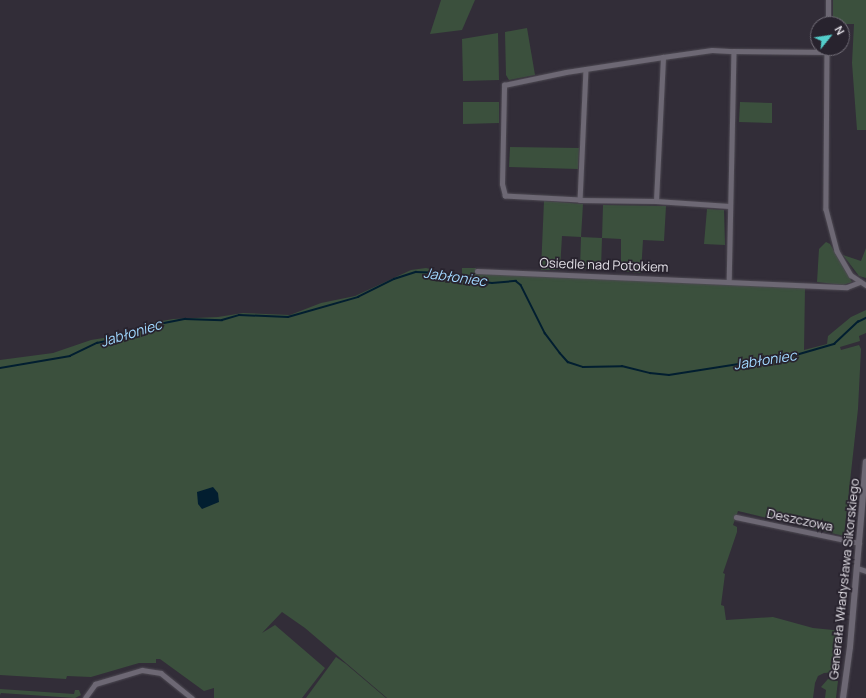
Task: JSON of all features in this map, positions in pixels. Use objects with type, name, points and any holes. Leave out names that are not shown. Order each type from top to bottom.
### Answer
[{"type":"street","points":[[828,0],[828,16]]},
{"type":"street","points":[[730,206],[656,201],[580,200],[504,196],[502,184],[504,85],[663,57],[712,50],[810,50]]},
{"type":"street","points":[[729,281],[734,51]]},
{"type":"street","points":[[827,56],[826,209],[837,252],[852,275],[866,285]]},
{"type":"street","points":[[656,201],[663,57]]},
{"type":"street","points":[[580,200],[586,70]]},
{"type":"street","name":"Osiedle nad Potokiem","points":[[477,271],[847,287],[860,282]]},
{"type":"street","name":"Generała Władysława Sikorskiego","points":[[843,698],[861,570],[859,543],[864,500],[866,462]]},
{"type":"street","name":"Deszczowa","points":[[736,517],[859,543]]},
{"type":"street","points":[[85,698],[95,684],[142,670],[161,673],[192,698]]},
{"type":"green space","points":[[441,0],[475,0],[462,30],[430,34]]},
{"type":"green space","points":[[833,0],[866,0],[866,130],[857,130],[852,63],[854,24],[850,24],[850,16],[833,16]]},
{"type":"green space","points":[[527,28],[535,75],[509,80],[506,75],[505,32]]},
{"type":"green space","points":[[498,33],[499,80],[463,81],[462,39]]},
{"type":"green space","points":[[463,102],[499,102],[499,123],[463,124]]},
{"type":"green space","points":[[740,102],[772,103],[772,123],[739,122]]},
{"type":"green space","points":[[510,147],[579,148],[578,169],[509,167]]},
{"type":"green space","points":[[544,201],[583,204],[581,237],[562,236],[560,270],[541,270]]},
{"type":"green space","points":[[603,205],[666,206],[664,241],[643,240],[641,273],[621,271],[621,239],[602,238]]},
{"type":"green space","points":[[707,209],[724,210],[725,245],[704,244]]},
{"type":"green space","points":[[581,237],[602,238],[601,269],[580,269]]},
{"type":"green space","points":[[826,242],[830,244],[852,282],[843,285],[817,282],[819,249]]},
{"type":"green space","points":[[866,248],[866,278],[859,276],[843,255],[861,261]]},
{"type":"green space","points":[[426,268],[462,277],[462,268],[476,268],[476,273],[530,274],[725,285],[814,285],[805,288],[804,350],[827,344],[828,336],[851,317],[866,310],[866,333],[859,336],[860,341],[840,347],[841,350],[859,345],[861,349],[858,409],[844,536],[738,511],[733,525],[737,527],[737,532],[723,573],[725,574],[721,605],[724,606],[726,620],[773,617],[813,628],[843,631],[839,672],[824,673],[818,676],[815,683],[813,698],[387,698],[305,628],[282,612],[262,633],[275,625],[325,668],[302,698],[214,698],[214,688],[204,691],[160,659],[156,659],[156,663],[139,663],[91,677],[67,676],[66,679],[0,675],[0,360],[53,353],[91,340],[116,336],[156,322],[173,319],[218,317],[243,313],[290,315],[321,303],[355,296],[411,270]]},
{"type":"green space","points":[[336,657],[346,664],[386,698],[306,698]]},
{"type":"green space","points":[[828,679],[838,681],[836,698],[825,698],[826,690],[821,687]]},
{"type":"green space","points":[[0,689],[74,694],[75,690],[79,690],[81,695],[75,698],[1,693],[0,695]]},
{"type":"water","points":[[213,487],[218,493],[219,502],[202,509],[198,504],[197,492]]},
{"type":"waterway","name":"Jabłoniec","points":[[0,368],[70,356],[97,343],[125,337],[149,326],[185,319],[222,320],[239,315],[288,317],[358,297],[394,279],[416,272],[444,273],[467,280],[492,283],[516,281],[521,285],[545,333],[560,353],[568,362],[583,367],[622,366],[650,373],[669,375],[796,355],[834,344],[858,322],[866,318]]}]
